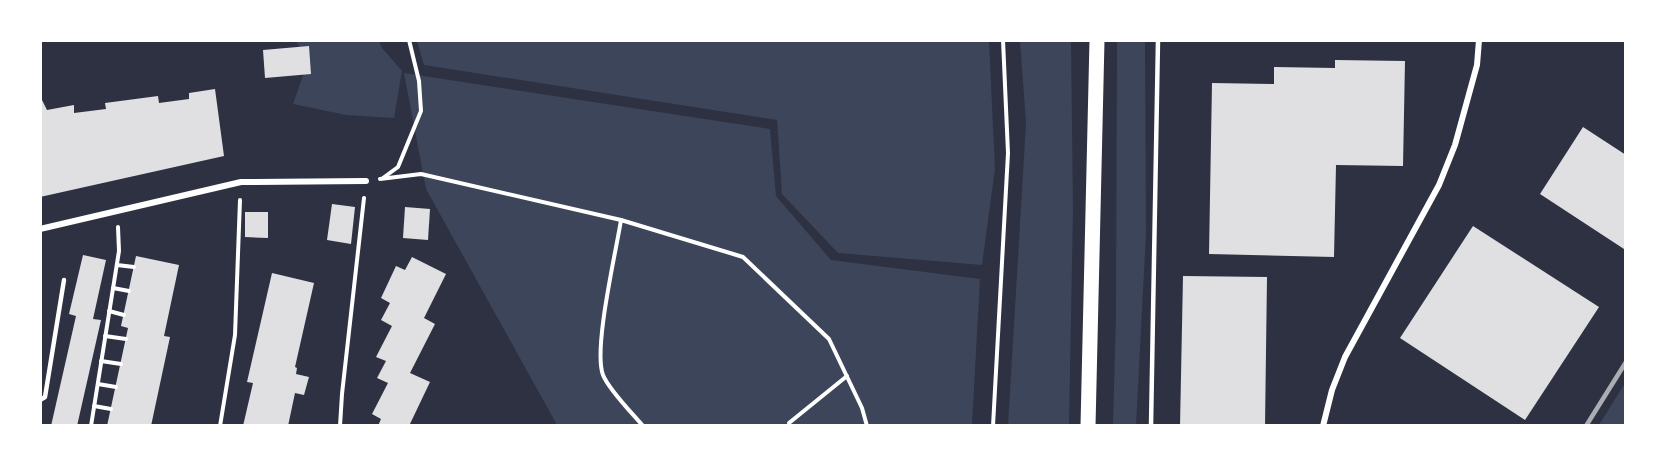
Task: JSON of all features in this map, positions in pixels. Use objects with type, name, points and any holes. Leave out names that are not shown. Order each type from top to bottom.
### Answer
[{"type":"main road","points":[[1088,426],[1097,40]]},
{"type":"street","points":[[1323,426],[1332,390],[1345,357],[1439,185],[1455,145],[1477,65],[1479,40]]},
{"type":"street","points":[[40,229],[241,182],[366,181]]},
{"type":"lane","points":[[1151,426],[1158,40]]},
{"type":"lane","points":[[40,400],[45,397],[64,280]]},
{"type":"path","points":[[383,179],[398,167],[421,111],[419,81],[409,40]]},
{"type":"path","points":[[993,426],[1008,153],[1003,40]]},
{"type":"path","points":[[340,426],[366,181],[421,174],[621,220],[743,257],[829,339],[862,408],[867,426]]},
{"type":"path","points":[[220,426],[235,335],[241,182]]},
{"type":"path","points":[[91,426],[119,251],[117,211]]},
{"type":"path","points":[[621,220],[601,341],[603,374],[624,405],[643,426]]},
{"type":"path","points":[[116,265],[134,267]]},
{"type":"path","points":[[113,288],[129,291]]},
{"type":"path","points":[[109,311],[124,315]]},
{"type":"path","points":[[105,336],[126,339]]},
{"type":"path","points":[[101,361],[121,364]]},
{"type":"path","points":[[789,423],[846,376]]},
{"type":"path","points":[[98,384],[116,387]]},
{"type":"path","points":[[94,406],[111,409]]},
{"type":"shaded area","points":[[296,41],[379,41],[382,48],[402,71],[394,118],[346,115],[293,104],[308,61]]},
{"type":"shaded area","points":[[417,41],[989,41],[995,169],[982,265],[838,253],[782,194],[777,120],[424,65]]},
{"type":"shaded area","points":[[1020,41],[1071,41],[1073,210],[1069,425],[1008,425],[1026,123]]},
{"type":"shaded area","points":[[1117,41],[1145,41],[1146,234],[1136,426],[1113,425],[1116,315]]},
{"type":"shaded area","points":[[404,73],[770,129],[776,196],[831,260],[980,279],[972,425],[557,425],[426,189]]},
{"type":"shaded area","points":[[1625,383],[1625,425],[1599,425]]},
{"type":"building","points":[[309,46],[311,74],[265,78],[263,50]]},
{"type":"building","points":[[1335,60],[1405,61],[1403,166],[1336,165],[1334,257],[1209,254],[1212,83],[1274,84],[1274,67],[1335,68]]},
{"type":"building","points":[[215,89],[224,156],[40,197],[40,96],[47,110],[74,105],[74,113],[106,109],[105,103],[158,96],[159,103],[189,99],[189,93]]},
{"type":"building","points":[[1583,127],[1626,155],[1624,249],[1540,194]]},
{"type":"building","points":[[332,204],[355,207],[351,244],[327,240]]},
{"type":"building","points":[[405,207],[430,209],[428,240],[403,238]]},
{"type":"building","points":[[245,212],[268,212],[268,238],[245,237]]},
{"type":"building","points":[[1473,226],[1599,307],[1525,420],[1400,338]]},
{"type":"building","points":[[83,255],[106,260],[93,319],[101,320],[77,426],[51,426],[76,316],[69,314]]},
{"type":"building","points":[[136,256],[179,265],[164,336],[170,337],[151,426],[107,426],[128,328],[121,326]]},
{"type":"building","points":[[412,257],[446,274],[424,318],[435,324],[410,373],[430,382],[409,426],[378,426],[381,419],[372,414],[388,383],[377,378],[386,361],[376,357],[392,326],[381,320],[390,303],[381,298],[396,266],[405,270]]},
{"type":"building","points":[[272,273],[314,283],[295,367],[297,368],[296,374],[309,377],[304,395],[295,393],[288,426],[243,426],[253,383],[247,382]]},
{"type":"building","points":[[1183,276],[1267,277],[1265,426],[1180,426]]},
{"type":"railway","points":[[1586,426],[1626,362]]}]
